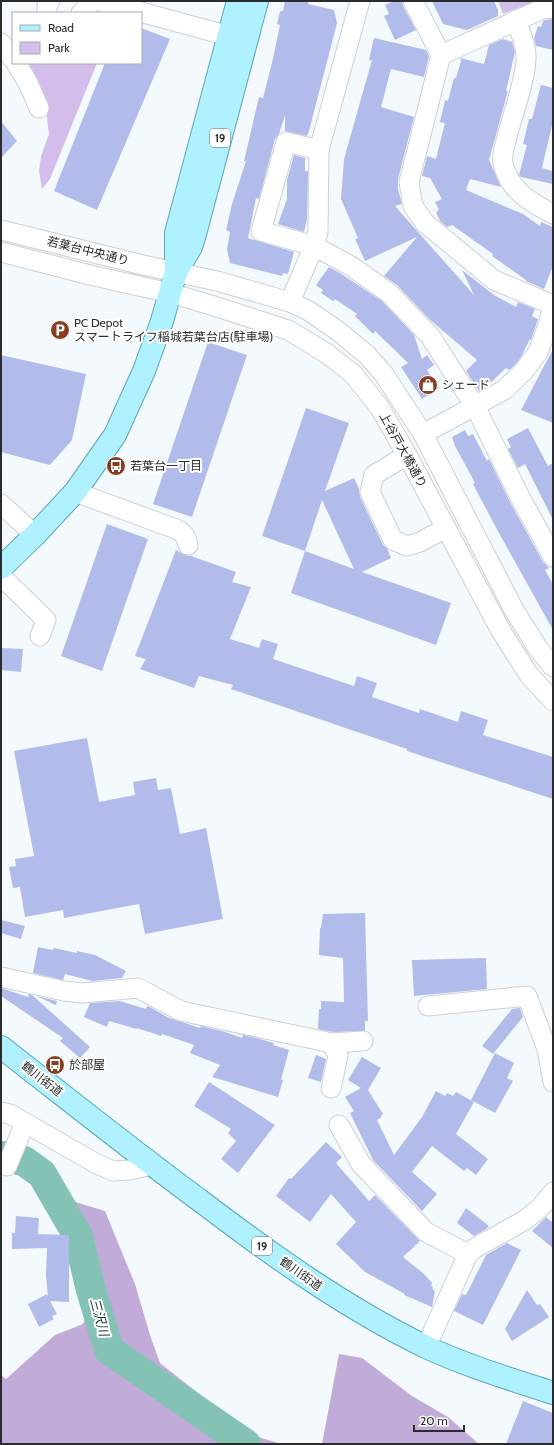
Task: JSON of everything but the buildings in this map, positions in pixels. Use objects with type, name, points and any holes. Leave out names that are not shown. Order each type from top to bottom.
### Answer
[{"type":"main road","name":"19","points":[[176,272],[176,232],[238,1]]},
{"type":"main road","name":"19","points":[[1,568],[35,535],[75,492],[114,435],[144,371],[162,322],[176,272],[191,247],[195,234],[257,1]]},
{"type":"main road","name":"鶴川街道","points":[[1,1047],[152,1165],[245,1235],[326,1291],[426,1347],[475,1368],[553,1393]]},
{"type":"street","points":[[47,12],[47,5],[50,1]]},
{"type":"street","points":[[82,12],[86,9],[90,1]]},
{"type":"street","points":[[100,1],[141,12]]},
{"type":"street","points":[[290,302],[314,246],[318,232],[319,150],[360,1]]},
{"type":"street","points":[[413,1],[441,55],[409,182],[413,206],[425,223],[494,280],[553,306],[538,352],[523,372],[504,390],[423,434]]},
{"type":"street","points":[[441,55],[542,9],[553,8]]},
{"type":"street","points":[[142,12],[229,36]]},
{"type":"street","points":[[516,20],[525,47],[525,70],[505,145],[502,162],[509,178],[517,190],[534,204],[553,214]]},
{"type":"street","points":[[1,43],[12,58]]},
{"type":"street","points":[[17,64],[22,71],[39,108]]},
{"type":"street","points":[[319,150],[286,142],[261,231],[314,246],[351,266],[389,293],[430,336],[475,406],[520,496],[553,557]]},
{"type":"street","name":"若葉台中央通り","points":[[1,230],[176,272]]},
{"type":"street","name":"若葉台中央通り","points":[[1,252],[90,275],[170,293]]},
{"type":"street","name":"上谷戸大橋通り","points":[[176,272],[217,281],[290,302],[309,311],[338,331],[367,356],[383,373],[423,434],[513,608],[537,647],[553,667]]},
{"type":"street","name":"上谷戸大橋通り","points":[[170,293],[211,304],[288,330],[326,353],[353,374],[380,408],[407,455],[501,631],[529,675],[553,701]]},
{"type":"street","points":[[407,455],[374,475],[370,492],[393,540],[407,546],[420,542],[446,528]]},
{"type":"street","points":[[75,492],[176,529],[186,536],[188,545]]},
{"type":"street","points":[[1,504],[35,535]]},
{"type":"street","points":[[1,576],[46,620],[40,636]]},
{"type":"street","points":[[1,977],[64,992],[82,993],[138,988],[181,1011],[332,1043],[363,1041]]},
{"type":"street","points":[[428,1006],[526,996],[547,1049],[553,1082]]},
{"type":"street","points":[[331,1088],[338,1056],[332,1043]]},
{"type":"street","points":[[1,1112],[10,1114],[22,1132],[114,1171],[129,1170],[152,1165]]},
{"type":"street","points":[[339,1125],[360,1164],[426,1232],[468,1254]]},
{"type":"street","points":[[7,1166],[22,1132]]},
{"type":"street","points":[[426,1347],[468,1254],[474,1248],[525,1220],[540,1208],[553,1192]]},
{"type":"green space","points":[[498,1],[536,1],[503,14]]},
{"type":"green space","points":[[24,64],[97,64],[50,179],[42,189],[39,171],[41,156],[49,134],[45,103]]},
{"type":"shaded area","points":[[72,1201],[105,1211],[135,1284],[160,1363],[227,1416],[258,1437],[282,1444],[1,1444],[1,1375],[6,1379],[55,1335],[83,1324],[100,1278]]},
{"type":"shaded area","points":[[339,1354],[362,1358],[412,1396],[448,1417],[479,1444],[322,1444]]},
{"type":"waterway","name":"三沢川","points":[[1,1156],[24,1161],[42,1174],[78,1236],[91,1290],[109,1350],[246,1444]]},
{"type":"place","name":"PC Depot スマートライフ稲城若葉台店(駐車場)","points":[[60,330]]},
{"type":"place","name":"シェード","points":[[428,385]]},
{"type":"place","name":"若葉台一丁目","points":[[116,466]]},
{"type":"place","name":"於部屋","points":[[55,1065]]}]
